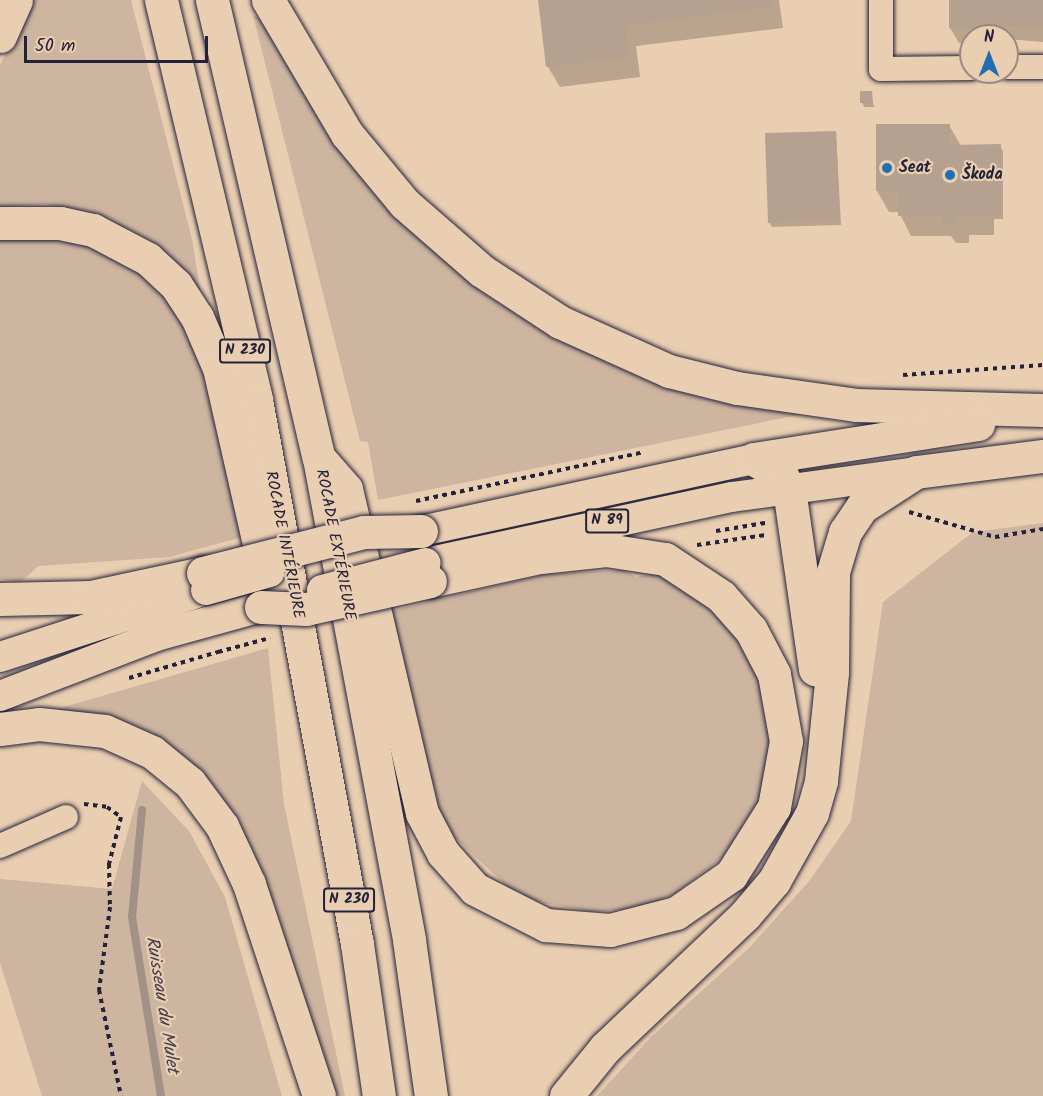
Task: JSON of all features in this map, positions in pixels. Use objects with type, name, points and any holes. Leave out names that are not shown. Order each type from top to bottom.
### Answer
[{"type":"highway","points":[[0,36],[16,0]]},
{"type":"highway","name":"ROCADE INTÉRIEURE","points":[[161,0],[256,400],[314,705],[379,1096]]},
{"type":"highway","name":"ROCADE EXTÉRIEURE","points":[[212,0],[319,459],[409,940],[431,1096]]},
{"type":"highway","points":[[268,0],[347,134],[404,203],[482,272],[560,322],[669,370],[737,388],[856,405],[1043,410]]},
{"type":"highway","points":[[0,223],[60,222],[103,234],[148,259],[186,298],[219,368],[281,649],[314,705]]},
{"type":"highway","name":"N 89","points":[[754,459],[1043,416]]},
{"type":"highway","name":"N 89","points":[[916,472],[1043,456]]},
{"type":"highway","points":[[0,599],[91,597],[204,581],[364,532],[423,544],[540,557],[606,550],[665,559],[721,596],[751,630],[774,674],[786,741],[774,807],[731,875],[696,902],[652,922],[585,931],[522,916],[467,880],[442,853],[422,813],[346,489],[319,459]]},
{"type":"highway","points":[[754,459],[782,476],[791,504],[826,742]]},
{"type":"highway","points":[[566,1096],[605,1048],[746,915],[774,881],[812,813],[826,742],[833,572],[844,532],[862,507],[916,472]]},
{"type":"highway","points":[[261,607],[306,609],[423,544]]},
{"type":"highway","points":[[0,729],[39,724],[105,731],[152,752],[190,783],[222,826],[249,884],[319,1096]]},
{"type":"main road","name":"N 89","points":[[423,544],[754,459]]},
{"type":"main road","name":"N 89","points":[[423,544],[608,521],[791,504],[916,472]]},
{"type":"main road","points":[[0,657],[204,581]]},
{"type":"main road","points":[[0,696],[212,621],[261,607]]},
{"type":"street","points":[[880,0],[881,69],[959,68]]},
{"type":"street","points":[[1019,67],[1043,67]]},
{"type":"street","points":[[0,846],[66,817]]},
{"type":"path","points":[[892,377],[1043,366]]},
{"type":"path","points":[[423,544],[658,450]]},
{"type":"path","points":[[704,532],[791,504]]},
{"type":"path","points":[[862,507],[900,510],[995,537],[1043,530]]},
{"type":"path","points":[[118,681],[218,652]]},
{"type":"path","points":[[66,817],[89,801],[121,817],[109,864],[110,908],[99,990],[122,1096]]},
{"type":"shaded area","points":[[31,0],[131,0],[192,239],[201,295],[180,266],[105,217],[45,204],[0,207],[0,65]]},
{"type":"shaded area","points":[[253,15],[261,19],[326,123],[457,263],[808,413],[378,500],[368,442],[360,441]]},
{"type":"shaded area","points":[[0,235],[70,238],[115,253],[167,292],[199,344],[246,536],[169,557],[38,566],[21,582],[0,579]]},
{"type":"shaded area","points":[[1043,523],[1043,1096],[597,1096],[651,1037],[750,947],[810,880],[851,821],[883,602],[973,532]]},
{"type":"shaded area","points":[[623,570],[636,577],[668,571],[735,633],[763,688],[772,742],[760,798],[727,854],[676,893],[643,908],[591,912],[534,901],[511,890],[450,833],[430,786],[391,611],[546,574]]},
{"type":"shaded area","points":[[268,648],[284,804],[345,1096],[327,1096],[208,791],[57,709]]},
{"type":"shaded area","points":[[142,781],[189,831],[225,897],[282,1096],[42,1096],[0,963],[0,879],[112,889]]},
{"type":"building","points":[[538,0],[771,0],[772,7],[625,26],[629,57],[546,67]]},
{"type":"building","points":[[949,0],[1043,0],[1043,26],[959,24],[959,28],[949,28]]},
{"type":"building","points":[[860,91],[872,91],[873,103],[860,103]]},
{"type":"building","points":[[876,124],[950,124],[950,145],[1001,144],[1001,215],[957,215],[957,223],[942,223],[942,215],[898,216],[898,191],[876,191]]},
{"type":"building","points":[[836,131],[840,220],[768,223],[765,133]]},
{"type":"waterway","name":"Ruisseau du Mulet","points":[[142,810],[132,917],[161,1096]]},
{"type":"place","name":"Seat","points":[[887,168]]},
{"type":"place","name":"Škoda","points":[[950,175]]}]
